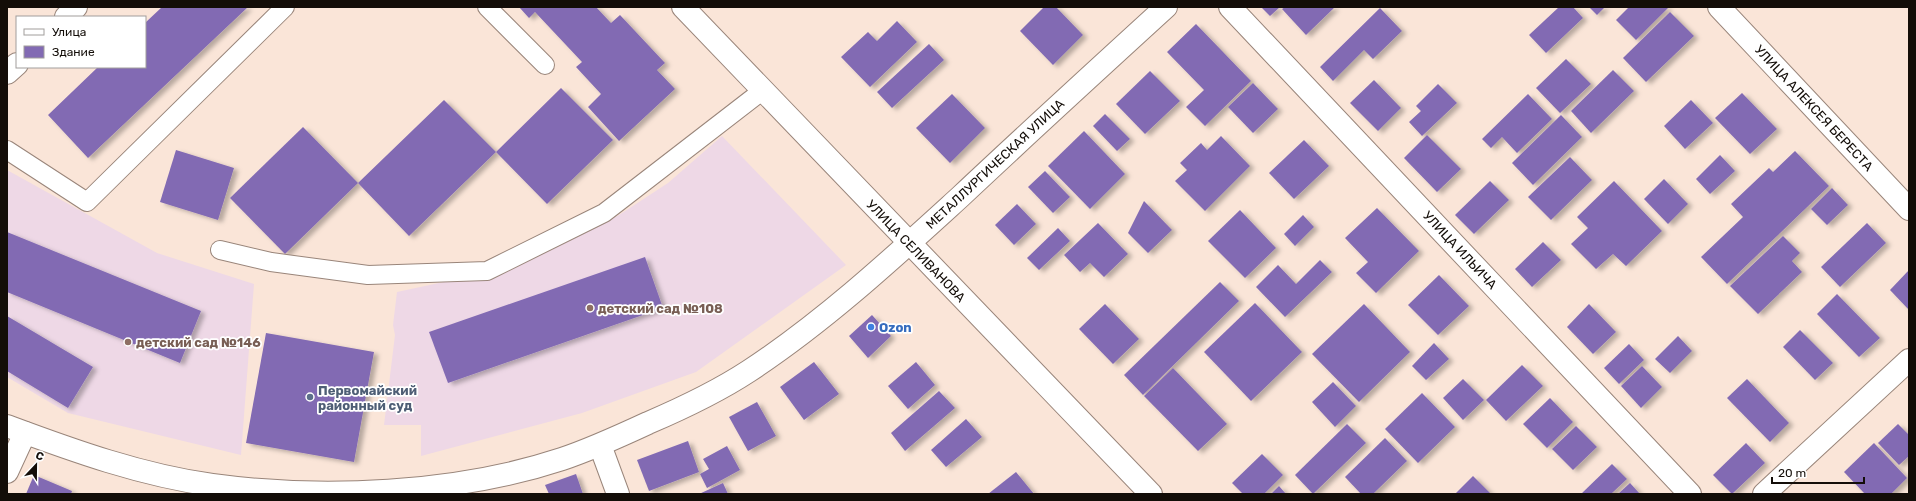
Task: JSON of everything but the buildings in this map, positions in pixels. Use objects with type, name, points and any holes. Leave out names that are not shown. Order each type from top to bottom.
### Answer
[{"type":"street","points":[[67,16],[76,7]]},
{"type":"street","name":"УЛИЦА СЕЛИВАНОВА","points":[[683,7],[762,91],[1151,494]]},
{"type":"street","name":"МЕТАЛЛУРГИЧЕСКАЯ УЛИЦА","points":[[16,429],[72,450],[142,471],[210,484],[302,493],[422,488],[497,475],[559,460],[600,445],[694,402],[748,371],[808,329],[909,243],[1166,7]]},
{"type":"street","name":"УЛИЦА ИЛЬИЧА","points":[[1230,7],[1690,494]]},
{"type":"street","name":"УЛИЦА АЛЕКСЕЯ БЕРЕСТА","points":[[1719,7],[1909,209]]},
{"type":"street","points":[[7,73],[16,65]]},
{"type":"street","points":[[1764,494],[1909,360]]},
{"type":"street","points":[[7,472],[16,429]]},
{"type":"street","points":[[600,445],[618,494]]},
{"type":"lane","points":[[7,150],[87,202],[285,7]]},
{"type":"lane","points":[[487,7],[545,65]]},
{"type":"lane","points":[[220,250],[271,262],[368,276],[486,271],[604,213],[762,91]]},
{"type":"shaded area","name":"детский сад №108","points":[[722,136],[846,265],[696,372],[582,413],[421,456],[421,425],[384,425],[395,335],[393,325],[397,292],[514,267],[619,215],[668,183]]},
{"type":"shaded area","name":"детский сад №146","points":[[7,170],[157,253],[254,284],[241,455],[68,413],[7,377]]},
{"type":"place","name":"детский сад №108","points":[[590,308]]},
{"type":"place","name":"Ozon","points":[[871,327]]},
{"type":"place","name":"детский сад №146","points":[[128,342]]},
{"type":"place","name":"Первомайский районный суд","points":[[310,397]]}]
